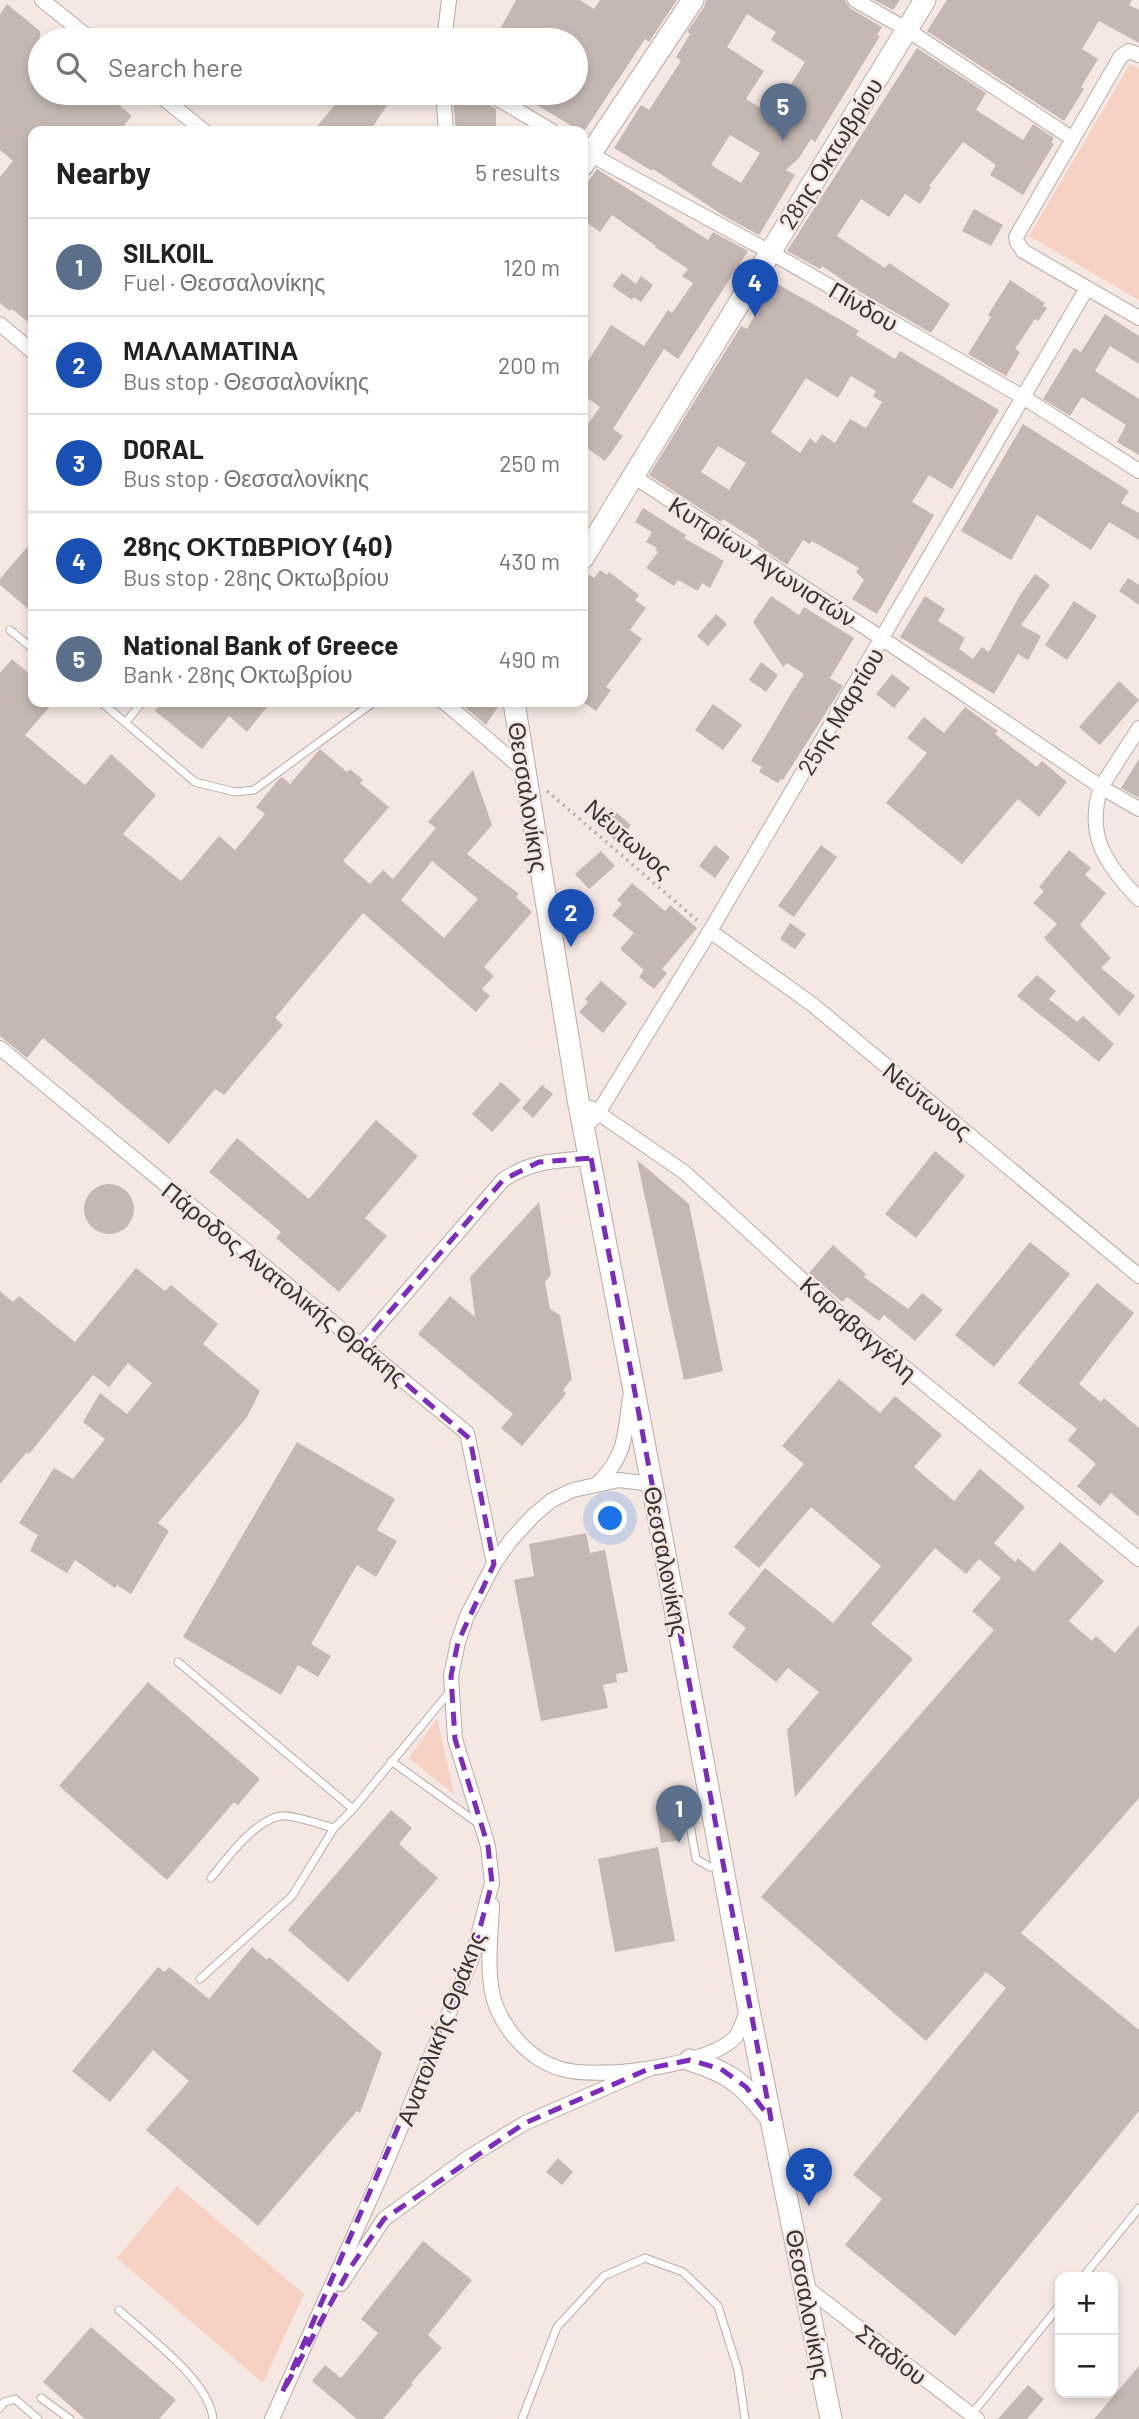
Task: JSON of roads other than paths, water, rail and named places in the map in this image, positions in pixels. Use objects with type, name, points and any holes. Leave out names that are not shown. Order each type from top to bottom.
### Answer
[{"type":"main road","points":[[588,152],[693,0]]},
{"type":"main road","name":"28ης Οκτωβρίου","points":[[588,550],[925,0]]},
{"type":"main road","name":"Θεσσαλονίκης","points":[[515,707],[578,1099],[591,1121],[591,1158],[632,1383],[748,2005],[807,2288],[831,2419]]},
{"type":"main road","points":[[690,2060],[721,2070],[746,2088],[771,2119]]},
{"type":"street","points":[[42,0],[77,28]]},
{"type":"street","points":[[446,28],[449,0]]},
{"type":"street","points":[[855,0],[906,29],[1073,139]]},
{"type":"street","points":[[1139,55],[1129,51],[1121,57],[1018,232],[1017,242],[1023,251],[1139,318]]},
{"type":"street","points":[[172,105],[198,126]]},
{"type":"street","points":[[444,105],[446,126]]},
{"type":"street","points":[[508,105],[544,126]]},
{"type":"street","name":"Πίνδου","points":[[588,158],[770,252],[1023,397],[1139,471]]},
{"type":"street","name":"25ης Μαρτίου","points":[[591,1121],[710,931],[1087,288]]},
{"type":"street","points":[[0,324],[28,348]]},
{"type":"street","name":"Κυπρίων Αγωνιστών","points":[[633,476],[883,639],[1101,787],[1139,808]]},
{"type":"street","points":[[450,707],[524,771]]},
{"type":"street","points":[[1139,728],[1101,787],[1095,805],[1096,837],[1119,877],[1139,899]]},
{"type":"street","name":"Νεύτωνος","points":[[710,931],[813,1005],[1139,1276]]},
{"type":"street","name":"Πάροδος Ανατολικής Θράκης","points":[[0,1048],[467,1433],[494,1564]]},
{"type":"street","name":"Καραβαγγέλη","points":[[591,1121],[684,1172],[844,1318],[1139,1559]]},
{"type":"street","points":[[361,1345],[503,1180],[520,1168],[538,1163],[591,1158]]},
{"type":"street","points":[[597,1484],[618,1460],[627,1423],[632,1383]]},
{"type":"street","name":"Ανατολικής Θράκης","points":[[272,2419],[381,2175],[472,1958],[492,1882],[488,1846],[455,1739],[451,1676],[467,1616],[494,1564],[511,1540],[552,1500],[573,1490],[619,1480],[652,1484]]},
{"type":"street","points":[[492,1882],[490,1971],[495,2005],[513,2035],[532,2055],[559,2068],[586,2073],[652,2068],[690,2060],[732,2041],[739,2032],[748,2005]]},
{"type":"street","points":[[282,2393],[350,2268],[384,2219],[469,2157],[525,2123],[652,2068]]},
{"type":"street","name":"Σταδίου","points":[[807,2288],[974,2417]]},
{"type":"lane","points":[[9,630],[28,645]]},
{"type":"lane","points":[[107,707],[195,782],[235,792],[254,790],[367,707]]},
{"type":"lane","points":[[126,722],[138,707]]},
{"type":"lane","points":[[178,1662],[353,1809]]},
{"type":"lane","points":[[200,1979],[292,1896],[334,1828],[353,1809],[452,1689]]},
{"type":"lane","points":[[391,1761],[480,1825]]},
{"type":"lane","points":[[698,1799],[688,1814],[696,1859],[710,1867]]},
{"type":"lane","points":[[211,1878],[240,1842],[280,1816],[334,1828]]},
{"type":"lane","points":[[1087,2272],[1139,2208]]},
{"type":"lane","points":[[522,2419],[557,2327],[604,2276],[645,2258],[683,2272],[718,2306],[738,2370],[745,2419]]},
{"type":"lane","points":[[119,2310],[196,2380],[213,2419]]},
{"type":"lane","points":[[974,2417],[1055,2312]]},
{"type":"lane","points":[[41,2398],[70,2419]]},
{"type":"lane","points":[[0,2408],[5,2402],[15,2399],[38,2419]]},
{"type":"place","name":"National Bank of Greece","points":[[783,141]]},
{"type":"place","name":"28ης ΟΚΤΩΒΡΙΟΥ (40)","points":[[755,317]]},
{"type":"place","name":"ΜΑΛΑΜΑΤΙΝΑ","points":[[571,947]]},
{"type":"place","name":"SILKOIL","points":[[679,1843]]},
{"type":"place","name":"DORAL","points":[[809,2206]]}]
